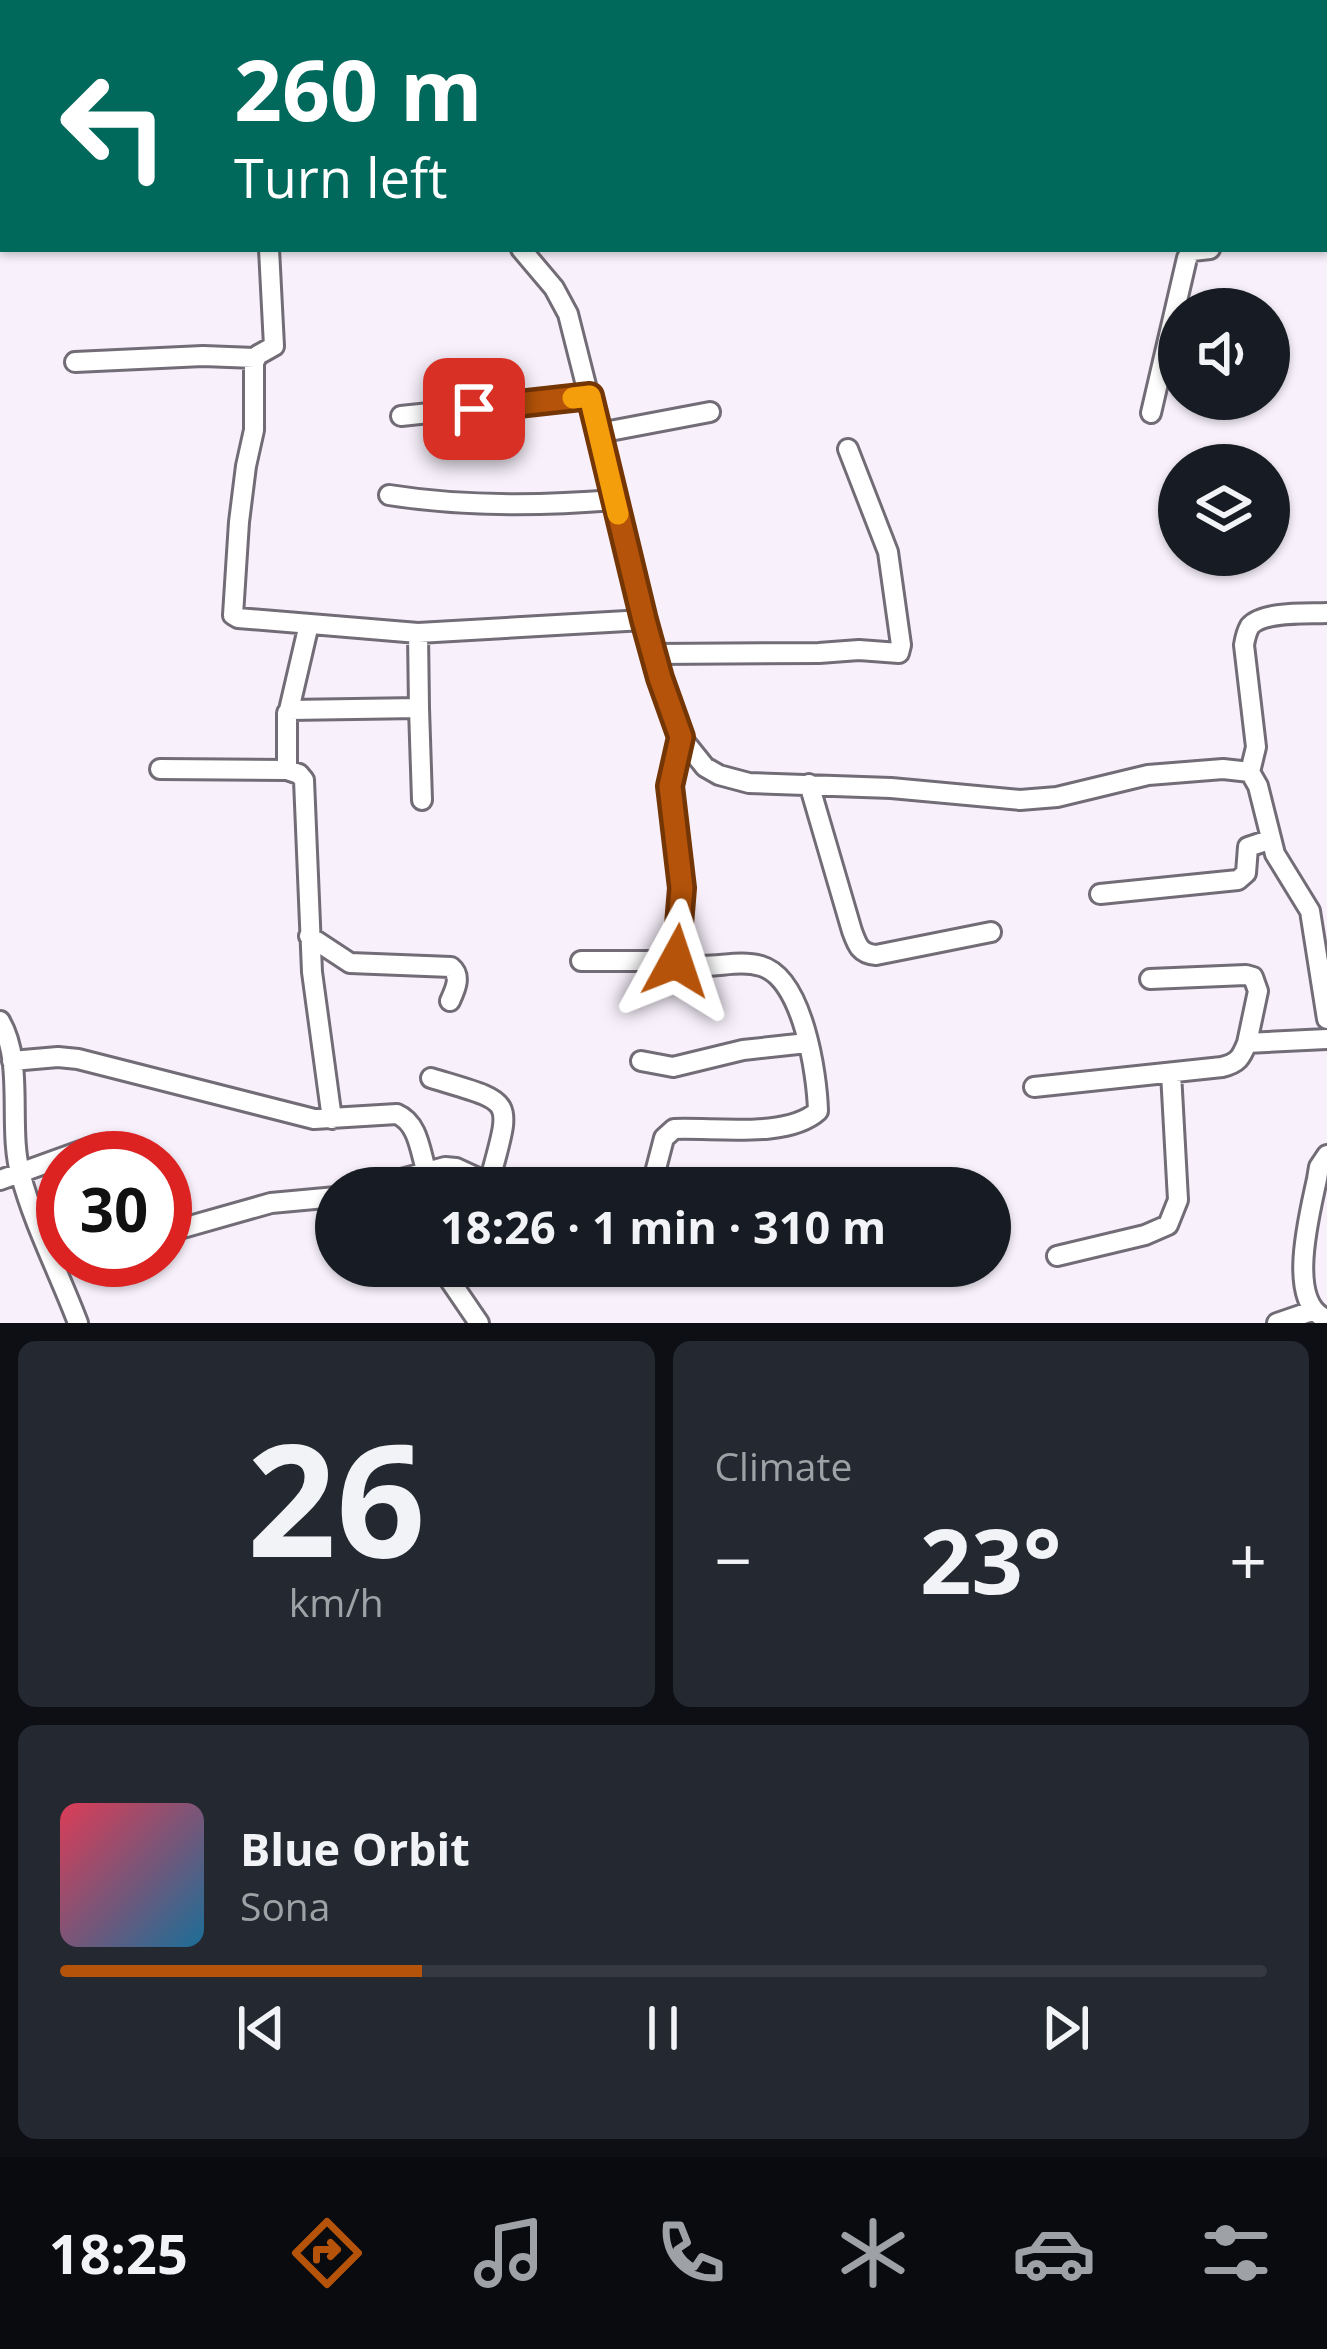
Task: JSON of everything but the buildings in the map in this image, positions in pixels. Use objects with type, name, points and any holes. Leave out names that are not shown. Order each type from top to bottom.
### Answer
[{"type":"street","points":[[75,362],[255,358],[274,346],[269,252]]},
{"type":"street","points":[[524,252],[554,288],[568,314],[653,654],[681,737],[705,767],[749,783],[891,788],[996,800],[1040,800],[1148,775],[1222,769],[1250,772]]},
{"type":"street","points":[[1151,413],[1191,252]]},
{"type":"street","points":[[255,358],[254,430],[239,522],[233,612],[238,618],[418,633],[644,620]]},
{"type":"street","points":[[401,416],[590,396]]},
{"type":"street","points":[[599,433],[710,412]]},
{"type":"street","points":[[653,654],[899,653],[888,552],[848,448]]},
{"type":"street","points":[[389,495],[436,502],[521,504],[615,500]]},
{"type":"street","points":[[1327,614],[1268,617],[1248,629],[1244,645],[1256,747],[1250,772],[1280,864],[1310,910],[1322,953],[1327,1019]]},
{"type":"street","points":[[287,770],[287,713],[309,624]]},
{"type":"street","points":[[418,633],[422,800]]},
{"type":"street","points":[[289,710],[419,708]]},
{"type":"street","points":[[676,961],[682,888],[670,786],[681,737]]},
{"type":"street","points":[[160,769],[287,770],[304,780],[309,936],[332,1119]]},
{"type":"street","points":[[809,784],[857,947],[876,955],[991,932]]},
{"type":"street","points":[[1100,894],[1238,880],[1246,873],[1248,847],[1270,840]]},
{"type":"street","points":[[309,936],[350,963],[451,967],[458,981],[450,1001]]},
{"type":"street","points":[[581,962],[676,961],[700,968],[759,965],[782,980],[797,1006],[818,1105],[814,1115],[757,1129],[674,1129],[664,1138],[656,1167]]},
{"type":"street","points":[[1034,1088],[1171,1073],[1235,1064],[1241,1059],[1258,991],[1253,977],[1150,979]]},
{"type":"street","points":[[0,1021],[12,1061],[10,1176],[36,1217]]},
{"type":"street","points":[[1247,1042],[1327,1039]]},
{"type":"street","points":[[641,1060],[673,1067],[807,1043]]},
{"type":"street","points":[[12,1061],[78,1059],[314,1119],[397,1114],[413,1126],[425,1167]]},
{"type":"street","points":[[1057,1256],[1168,1225],[1178,1200],[1171,1073]]},
{"type":"street","points":[[431,1078],[500,1102],[506,1120],[497,1167]]},
{"type":"street","points":[[1277,1323],[1319,1315],[1305,1290],[1306,1239],[1319,1167],[1327,1155]]},
{"type":"street","points":[[192,1225],[272,1203],[315,1199]]},
{"type":"street","points":[[70,1287],[78,1323]]},
{"type":"street","points":[[454,1287],[479,1323]]},
{"type":"slow traffic","points":[[573,398],[590,396],[618,514]]},
{"type":"route","points":[[474,409],[590,396],[644,620],[681,737],[670,786],[682,888],[676,961]]}]
